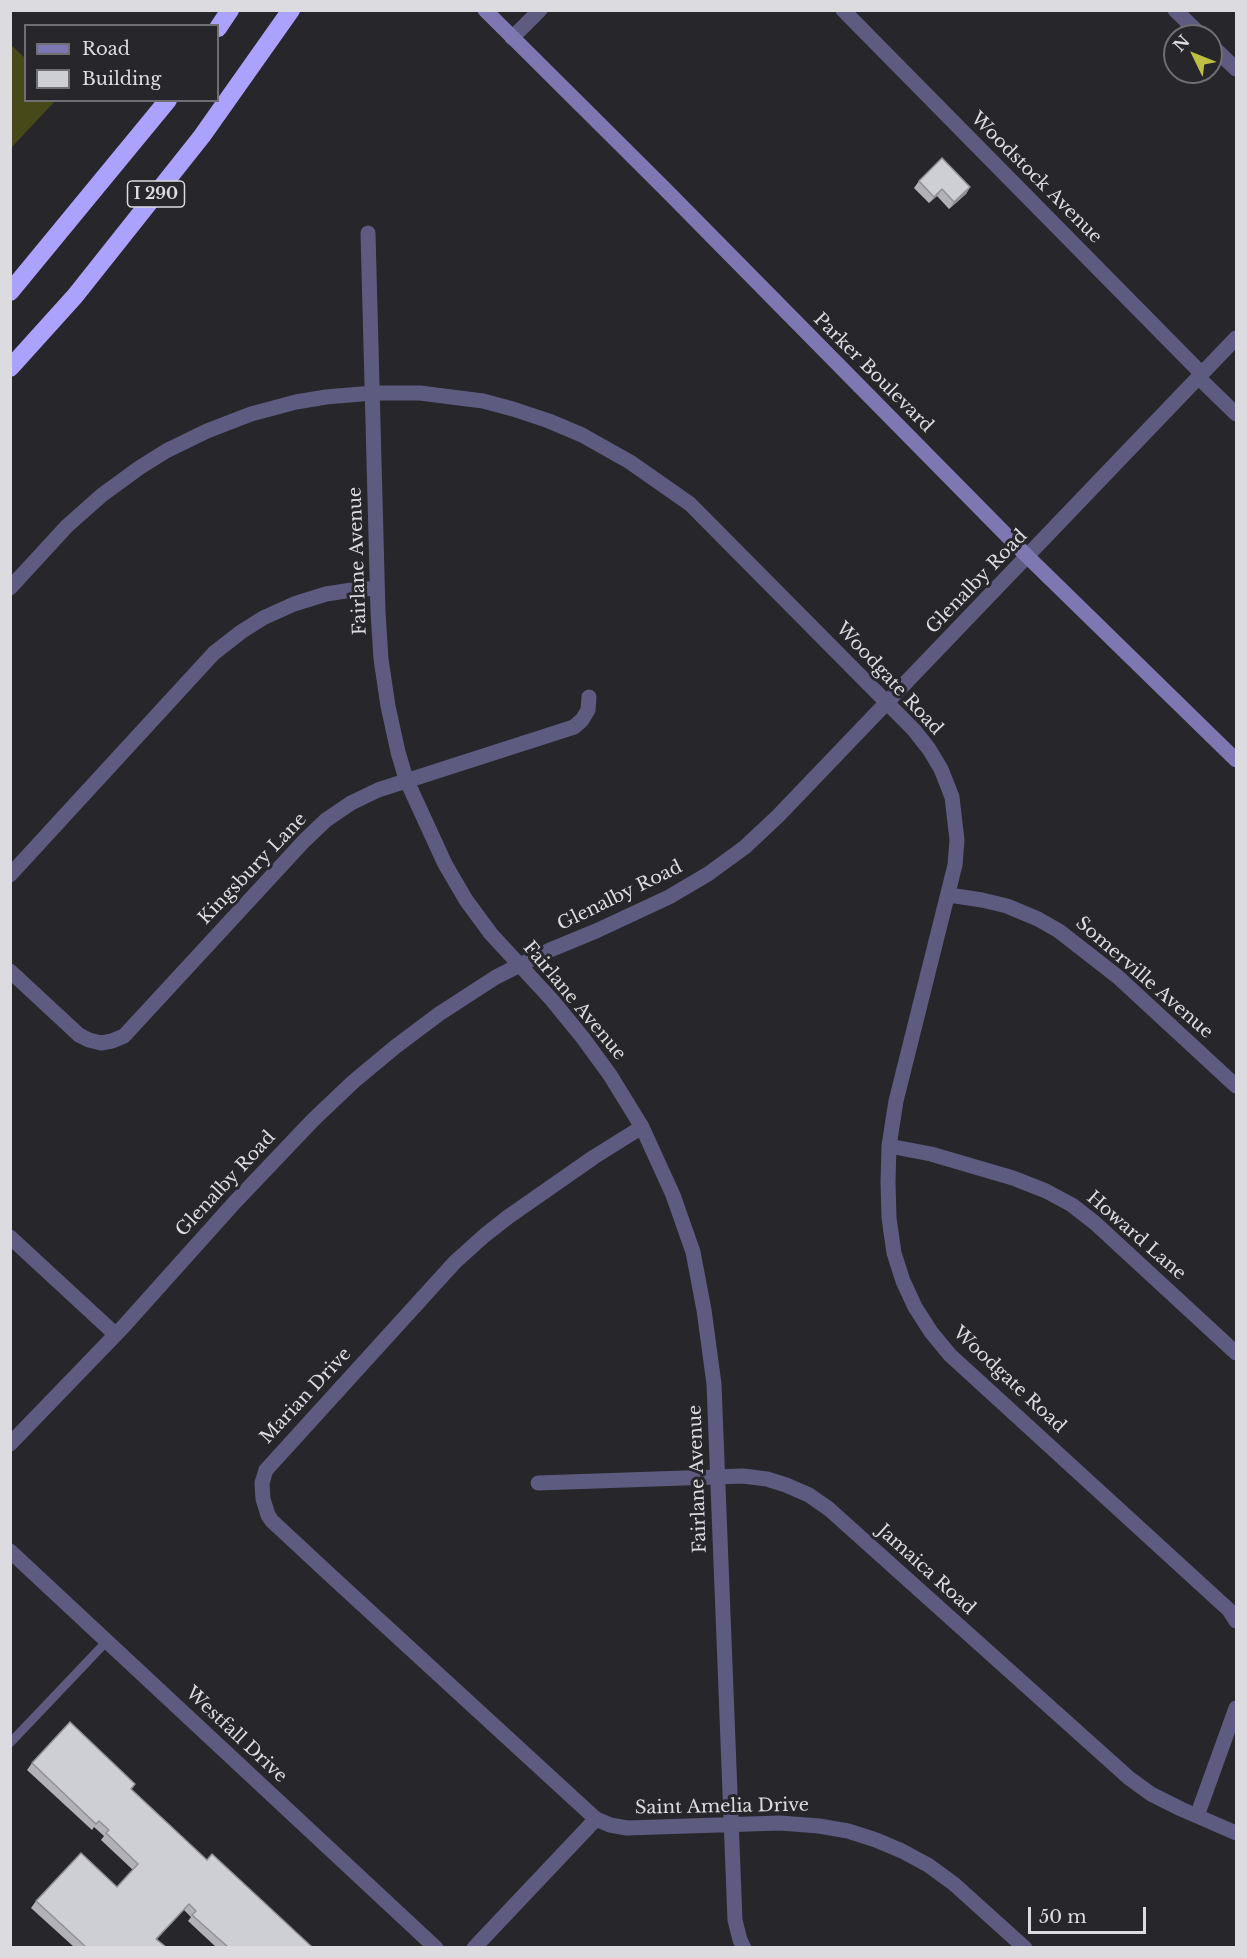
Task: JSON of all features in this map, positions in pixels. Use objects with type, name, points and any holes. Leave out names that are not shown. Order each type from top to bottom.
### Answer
[{"type":"highway","points":[[219,26],[230,10]]},
{"type":"highway","name":"I 290","points":[[10,368],[75,296],[202,136],[291,10]]},
{"type":"highway","name":"I 290","points":[[10,292],[166,102]]},
{"type":"street","name":"Parker Boulevard","points":[[485,10],[1028,557],[1236,760]]},
{"type":"street","points":[[512,38],[540,10]]},
{"type":"street","name":"Woodstock Avenue","points":[[843,10],[1236,414]]},
{"type":"street","points":[[1175,10],[1190,24]]},
{"type":"street","points":[[1223,57],[1236,69]]},
{"type":"street","name":"Fairlane Avenue","points":[[368,233],[377,588],[381,659],[388,706],[406,779],[445,864],[466,900],[491,934],[552,1000],[583,1038],[610,1075],[642,1127],[673,1195],[693,1252],[711,1356],[718,1477],[735,1920],[744,1947]]},
{"type":"street","name":"Glenalby Road","points":[[10,1444],[313,1120],[395,1047],[439,1014],[519,965],[669,897],[708,874],[745,847],[888,703],[1236,338]]},
{"type":"street","name":"Woodgate Road","points":[[10,588],[67,526],[102,495],[139,468],[207,431],[251,414],[326,397],[373,393],[420,393],[451,396],[513,409],[582,435],[630,462],[690,504],[914,730],[929,749],[941,770],[952,797],[957,840],[955,865],[896,1101],[890,1146],[888,1194],[894,1253],[915,1307],[931,1332],[950,1355],[1229,1610],[1236,1621]]},
{"type":"street","points":[[10,875],[214,652],[263,618],[294,604],[326,594],[377,588]]},
{"type":"street","name":"Kingsbury Lane","points":[[10,970],[79,1035],[101,1043],[124,1036],[326,820],[351,803],[406,779],[574,727],[588,710],[589,697]]},
{"type":"street","name":"Somerville Avenue","points":[[949,895],[1007,906],[1059,931],[1118,977],[1236,1086]]},
{"type":"street","name":"Marian Drive","points":[[596,1819],[272,1521],[263,1498],[262,1483],[266,1470],[274,1459],[470,1249],[508,1217],[594,1157],[642,1127]]},
{"type":"street","name":"Howard Lane","points":[[890,1146],[932,1154],[1013,1178],[1046,1191],[1072,1205],[1095,1223],[1236,1353]]},
{"type":"street","points":[[10,1236],[115,1334]]},
{"type":"street","name":"Jamaica Road","points":[[538,1483],[742,1476],[767,1479],[809,1495],[829,1509],[1129,1778],[1151,1794],[1236,1833]]},
{"type":"street","name":"Westfall Drive","points":[[10,1551],[436,1947]]},
{"type":"street","points":[[1197,1816],[1236,1708]]},
{"type":"street","points":[[474,1947],[596,1819]]},
{"type":"street","name":"Saint Amelia Drive","points":[[596,1819],[610,1825],[627,1828],[780,1823],[848,1831],[902,1851],[928,1865],[954,1884],[1025,1947]]},
{"type":"lane","points":[[10,1743],[107,1641]]},
{"type":"shaded area","points":[[10,44],[24,57],[24,102],[54,102],[11,148]]},
{"type":"building","points":[[942,158],[970,187],[954,202],[942,189],[934,197],[919,181]]},
{"type":"building","points":[[70,1722],[135,1784],[131,1789],[207,1860],[212,1854],[312,1947],[228,1947],[192,1915],[196,1911],[189,1904],[156,1939],[166,1947],[86,1947],[36,1901],[81,1853],[117,1887],[138,1864],[106,1833],[109,1830],[99,1821],[96,1824],[32,1763]]}]
